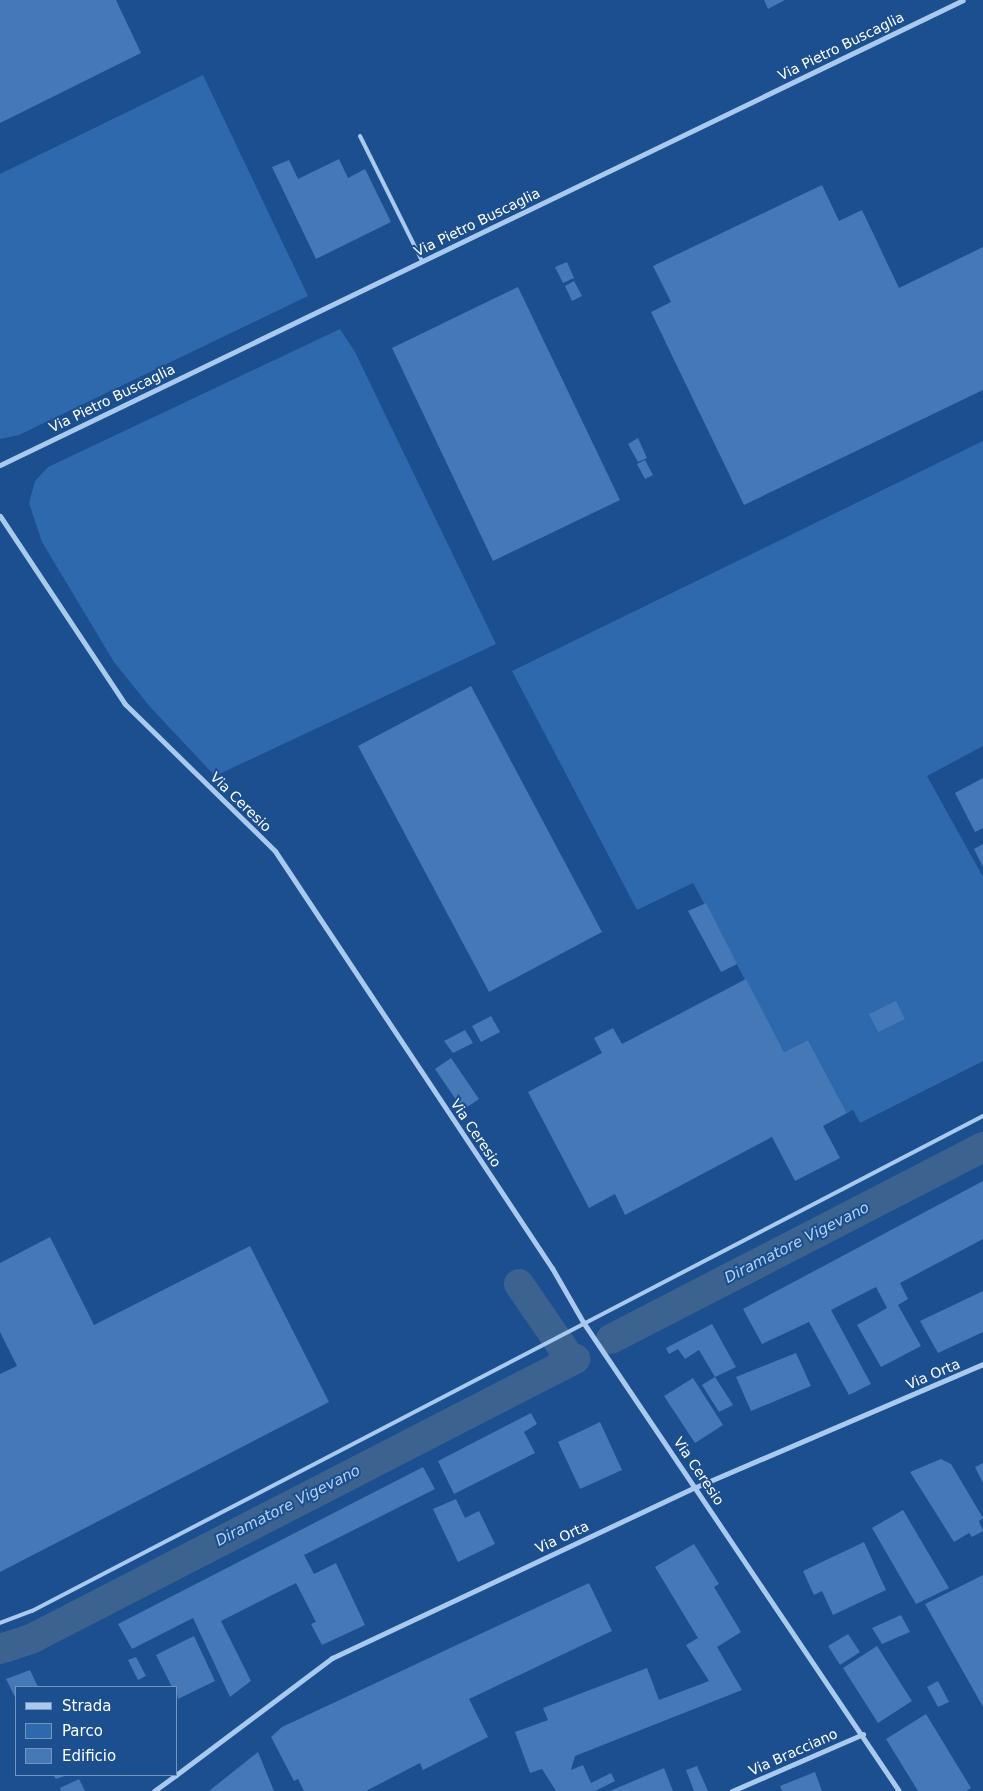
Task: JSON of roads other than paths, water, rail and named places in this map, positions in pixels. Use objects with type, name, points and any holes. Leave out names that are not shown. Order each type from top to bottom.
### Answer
[{"type":"street","name":"Via Pietro Buscaglia","points":[[0,465],[963,0]]},
{"type":"street","name":"Via Ceresio","points":[[0,516],[125,704],[275,850],[552,1268],[583,1322],[863,1734],[899,1791]]},
{"type":"street","name":"Via Orta","points":[[178,1774],[332,1658],[696,1488],[983,1364]]},
{"type":"street","name":"Via Bracciano","points":[[732,1791],[863,1734]]},
{"type":"street","name":"Via Orta","points":[[154,1791],[175,1776]]},
{"type":"lane","points":[[360,136],[422,261]]},
{"type":"lane","points":[[0,1623],[40,1607],[583,1322],[983,1116]]},
{"type":"waterway","name":"Diramatore Vigevano","points":[[611,1339],[983,1147]]},
{"type":"waterway","points":[[519,1284],[572,1361]]},
{"type":"waterway","name":"Diramatore Vigevano","points":[[0,1649],[33,1638],[575,1359]]}]
